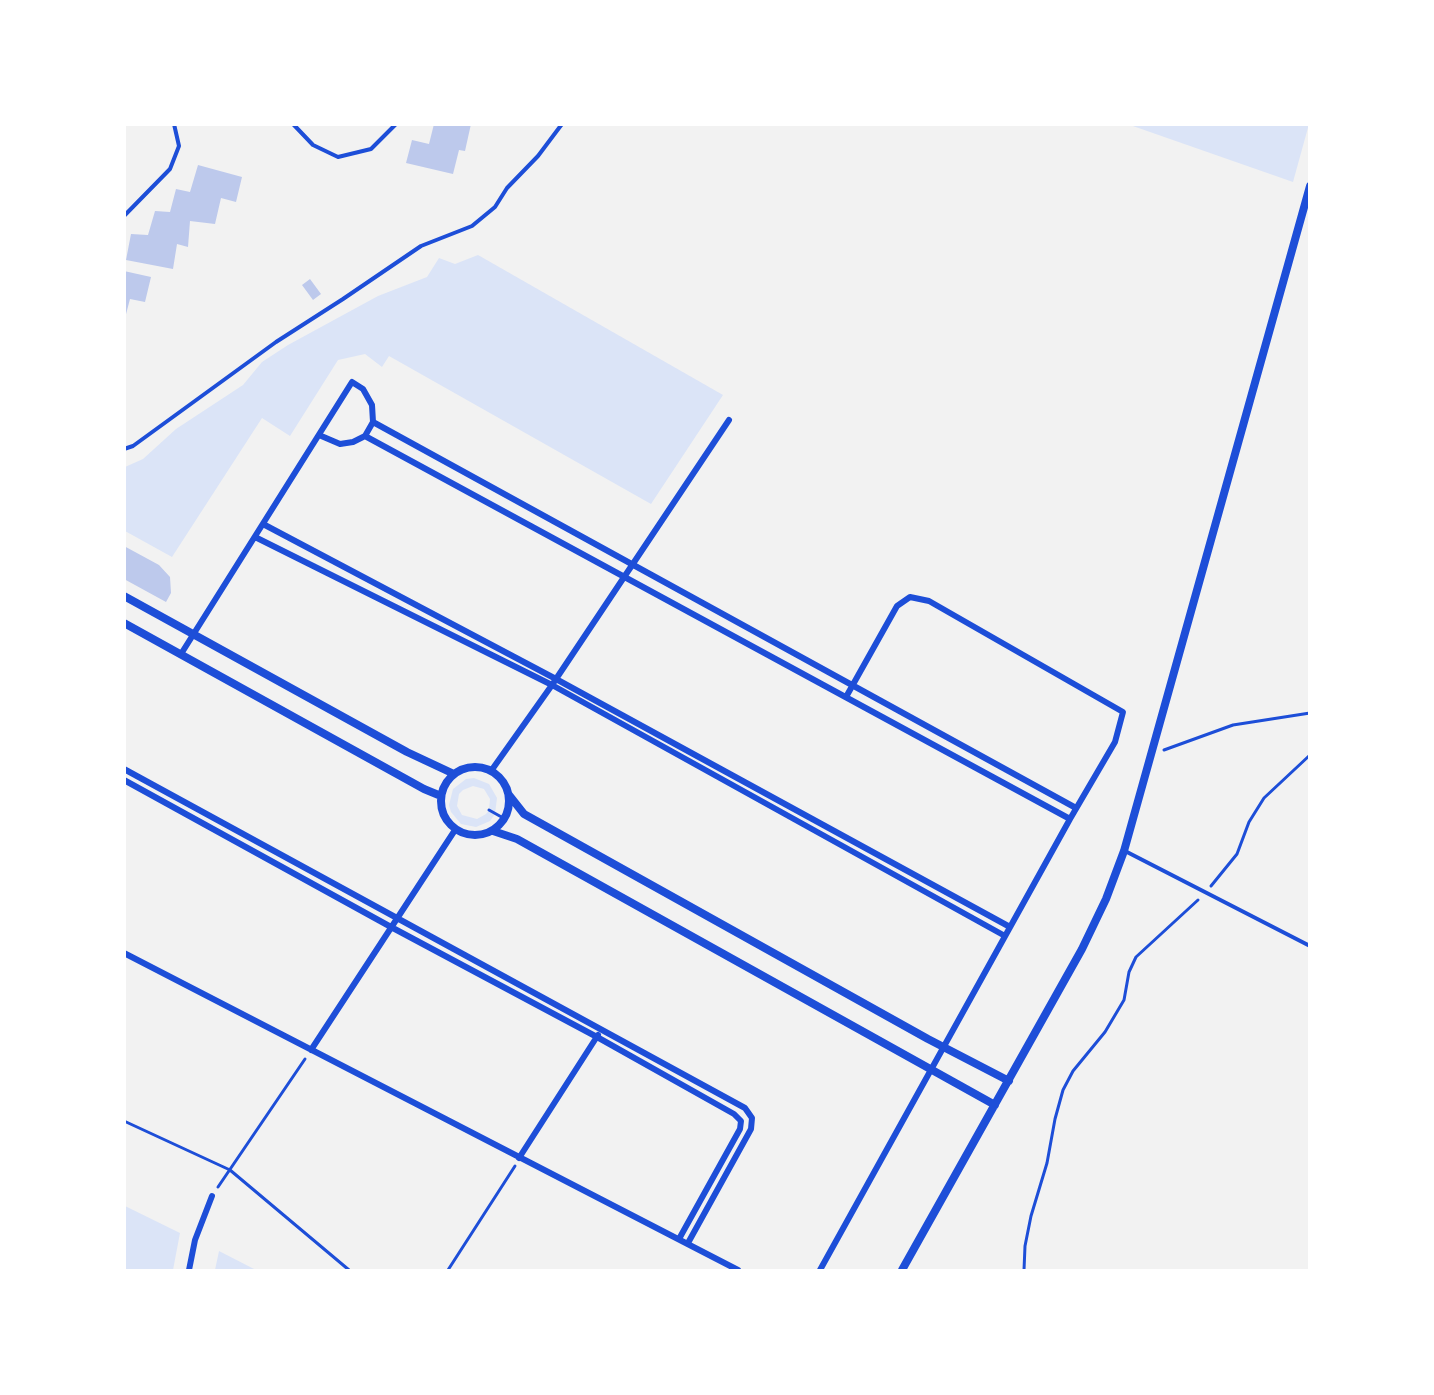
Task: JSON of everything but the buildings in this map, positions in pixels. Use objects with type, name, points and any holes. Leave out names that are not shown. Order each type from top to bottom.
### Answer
[{"type":"street","points":[[902,1270],[1082,950],[1106,899],[1124,851],[1310,186]]},
{"type":"street","points":[[181,654],[352,382],[363,389],[372,405],[373,422],[365,436],[354,442],[340,444],[319,435]]},
{"type":"street","points":[[491,771],[554,682],[729,420]]},
{"type":"street","points":[[373,422],[1076,808]]},
{"type":"street","points":[[365,436],[1070,819]]},
{"type":"street","points":[[263,524],[1010,927]]},
{"type":"street","points":[[255,537],[554,682],[1005,936]]},
{"type":"street","points":[[124,596],[407,752],[454,774]]},
{"type":"street","points":[[820,1270],[1076,808],[1115,742],[1123,712],[928,602],[910,597],[897,606],[846,697]]},
{"type":"street","points":[[124,623],[424,789],[441,796]]},
{"type":"street","points":[[509,795],[510,803],[505,819],[493,831],[474,836],[455,830],[443,815],[441,796],[448,780],[454,774],[472,767],[491,771],[500,777],[509,795],[524,814],[1009,1081]]},
{"type":"street","points":[[124,769],[745,1108],[752,1118],[751,1129],[688,1243]]},
{"type":"street","points":[[124,780],[734,1114],[741,1121],[740,1129],[679,1239]]},
{"type":"street","points":[[311,1050],[455,830]]},
{"type":"street","points":[[493,831],[517,838],[995,1105]]},
{"type":"street","points":[[124,953],[738,1270]]},
{"type":"street","points":[[519,1158],[602,1029]]},
{"type":"street","points":[[189,1270],[195,1240],[212,1196]]},
{"type":"lane","points":[[124,216],[170,169],[179,146],[174,124]]},
{"type":"lane","points":[[293,124],[313,145],[338,157],[372,149],[396,124]]},
{"type":"lane","points":[[124,449],[133,446],[276,342],[421,246],[471,226],[495,207],[507,188],[538,156],[562,124]]},
{"type":"lane","points":[[1124,851],[1310,946]]},
{"type":"path","points":[[1151,751],[1165,750],[1233,725],[1310,713]]},
{"type":"path","points":[[1024,1270],[1030,1216],[1047,1163],[1063,1090],[1073,1071],[1105,1032],[1124,1000],[1136,957],[1206,893],[1237,854],[1249,822],[1264,798],[1310,755]]},
{"type":"path","points":[[489,810],[505,819]]},
{"type":"path","points":[[212,1196],[311,1050]]},
{"type":"path","points":[[124,1121],[230,1170],[348,1270]]},
{"type":"path","points":[[448,1270],[519,1158]]},
{"type":"shaded area","points":[[1130,124],[1309,124],[1293,182],[1130,125]]},
{"type":"shaded area","points":[[478,255],[723,395],[651,504],[389,356],[382,367],[365,354],[338,360],[290,436],[262,418],[172,557],[125,531],[125,467],[143,459],[176,429],[243,385],[262,362],[288,345],[378,296],[427,277],[439,258],[455,264]]},
{"type":"shaded area","points":[[474,778],[489,784],[497,798],[495,814],[490,821],[476,827],[461,824],[451,812],[449,805],[453,789],[466,779]],"holes":[[[473,786],[484,789],[490,799],[489,810],[486,814],[477,819],[462,815],[457,806],[459,794]]]},
{"type":"shaded area","points":[[125,1206],[180,1233],[173,1270],[125,1270]]},
{"type":"shaded area","points":[[219,1251],[256,1270],[215,1270]]}]
